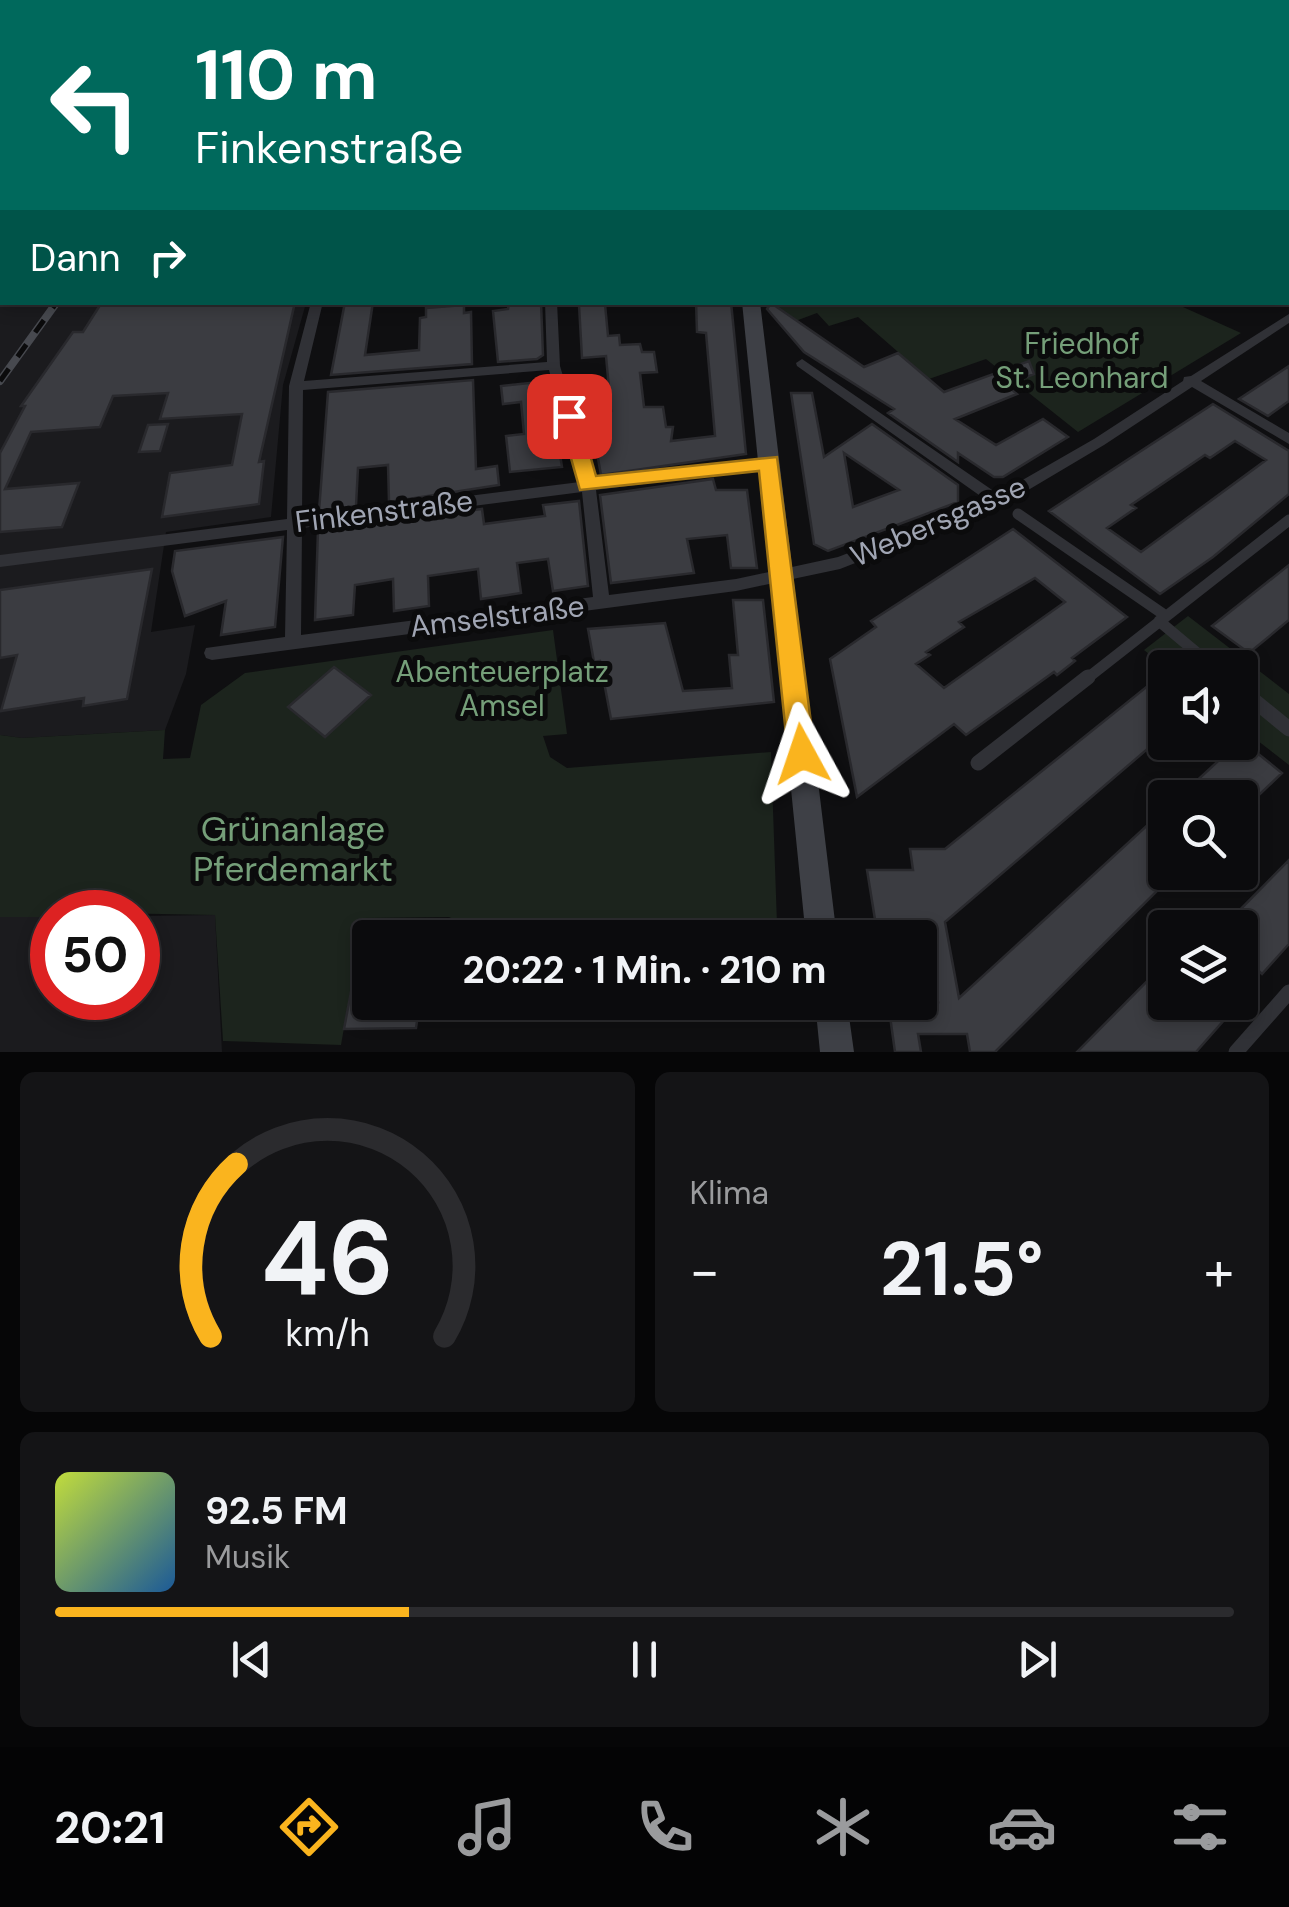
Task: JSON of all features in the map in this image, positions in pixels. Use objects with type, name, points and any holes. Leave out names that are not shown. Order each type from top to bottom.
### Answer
[{"type":"main road","points":[[750,305],[820,920]]},
{"type":"main road","points":[[833,1020],[837,1052]]},
{"type":"street","points":[[293,641],[296,386],[316,305]]},
{"type":"street","points":[[551,305],[554,366],[588,485],[602,603]]},
{"type":"street","name":"Webersgasse","points":[[782,578],[840,563],[998,501],[1098,442],[1289,318]]},
{"type":"street","points":[[802,363],[998,501]]},
{"type":"street","points":[[296,386],[554,366]]},
{"type":"street","points":[[1189,380],[1289,439]]},
{"type":"street","name":"Finkenstraße","points":[[0,561],[769,462]]},
{"type":"street","points":[[1018,514],[1162,619],[1195,650]]},
{"type":"street","points":[[978,762],[1289,520]]},
{"type":"street","name":"Amselstraße","points":[[212,653],[782,578]]},
{"type":"street","points":[[1258,703],[1289,729]]},
{"type":"street","points":[[1236,1052],[1289,992]]},
{"type":"shaded area","points":[[0,305],[305,305],[283,385],[271,517],[166,532],[151,632],[195,625],[186,674],[165,730],[22,738],[0,735]]},
{"type":"shaded area","points":[[215,915],[222,1052],[0,1052],[0,917],[30,917],[30,1020],[160,1020],[160,916]]},
{"type":"green space","name":"Friedhof St. Leonhard","points":[[773,305],[1178,305],[1241,333],[1078,432],[986,359],[929,379],[858,317],[829,326],[817,313],[782,326]]},
{"type":"green space","points":[[1188,616],[1232,650],[1148,650],[1148,653],[1144,650]]},
{"type":"green space","name":"Grünanlage Pferdemarkt","points":[[553,630],[567,734],[543,736],[550,757],[567,768],[771,752],[777,920],[352,920],[352,982],[341,1045],[223,1041],[215,915],[160,914],[160,890],[30,890],[30,917],[0,917],[0,735],[22,738],[165,730],[163,759],[190,758],[201,705],[245,673]]},
{"type":"green space","points":[[1258,670],[1289,694],[1289,765],[1258,741]]},
{"type":"building","points":[[100,305],[294,305],[259,462],[264,461],[259,504],[162,517],[170,473],[232,465],[242,414],[160,419],[168,393],[113,396],[100,427],[31,432],[5,489],[79,483],[62,527],[0,532],[0,453],[25,406],[21,406],[73,332],[83,332]]},
{"type":"building","points":[[344,305],[373,305],[365,355],[419,350],[420,318],[426,317],[426,308],[464,305],[464,313],[471,312],[472,364],[331,375]]},
{"type":"building","points":[[509,305],[541,305],[543,355],[537,359],[498,362],[493,311],[508,309]]},
{"type":"building","points":[[579,305],[605,305],[608,336],[619,335],[620,345],[640,344],[642,352],[654,352],[657,372],[640,373],[644,407],[663,407],[666,427],[673,427],[671,441],[715,436],[706,333],[697,332],[696,305],[731,305],[746,454],[601,475],[590,414],[611,411],[606,356],[582,358]]},
{"type":"building","points":[[774,305],[864,367],[898,353],[944,392],[1029,361],[1034,374],[1007,385],[1017,394],[955,419],[996,445],[1043,419],[1068,437],[1003,477],[994,477],[958,453],[958,462],[888,413],[894,409],[804,352],[767,309]]},
{"type":"building","points":[[1289,366],[1289,401],[1268,416],[1239,399]]},
{"type":"building","points":[[473,380],[476,469],[497,466],[499,485],[389,502],[388,465],[358,468],[356,506],[319,511],[328,392]]},
{"type":"building","points":[[548,381],[562,467],[510,472],[506,436],[524,434],[521,402],[503,404],[501,386]]},
{"type":"building","points":[[791,393],[812,393],[824,457],[872,424],[958,485],[958,502],[828,551],[814,544]],"holes":[[[844,453],[899,490],[853,507]]]},
{"type":"building","points":[[1213,404],[1289,451],[1289,494],[1213,557],[1160,594],[1049,511]],"holes":[[[1235,441],[1266,460],[1141,552],[1107,528],[1136,508],[1131,505],[1205,455],[1210,458]]]},
{"type":"building","points":[[168,424],[160,451],[139,452],[148,425]]},
{"type":"building","points":[[713,479],[716,490],[747,490],[757,568],[731,568],[727,535],[687,539],[694,573],[611,583],[600,495]]},
{"type":"building","points":[[579,501],[588,586],[553,591],[548,559],[517,563],[521,593],[481,599],[478,569],[428,576],[429,606],[394,611],[393,579],[355,585],[353,615],[315,620],[318,530],[482,509],[484,524],[545,516],[543,505]]},
{"type":"building","points":[[1013,529],[1127,617],[1072,658],[1075,661],[1057,675],[1054,672],[966,735],[954,724],[857,797],[830,659],[876,627],[871,621]],"holes":[[[1035,578],[1065,602],[944,688],[916,664],[930,655],[926,652],[964,627],[959,622]]]},
{"type":"building","points":[[283,537],[275,627],[221,635],[226,601],[185,616],[172,571],[175,551]]},
{"type":"building","points":[[1289,565],[1289,620],[1253,650],[1245,650],[1212,626]]},
{"type":"building","points":[[152,569],[127,699],[83,706],[84,698],[1,711],[17,655],[0,658],[0,590]]},
{"type":"building","points":[[733,600],[763,600],[774,702],[611,719],[600,661],[594,662],[588,629],[665,623],[683,691],[732,688],[729,655],[738,655]]},
{"type":"building","points":[[334,667],[371,695],[325,737],[288,707]]},
{"type":"building","points":[[1148,686],[1148,749],[945,922],[959,998],[1148,825],[1148,890],[1158,890],[995,1052],[970,1052],[967,1034],[918,1034],[921,1052],[895,1052],[891,1020],[937,1020],[937,920],[875,920],[867,870],[913,870],[910,849],[945,849]]},
{"type":"building","points":[[1258,754],[1282,773],[1258,796],[1258,780],[1198,780],[1219,760],[1258,760]]},
{"type":"building","points":[[1289,860],[1289,944],[1262,974],[1258,970],[1258,910],[1240,910]]},
{"type":"building","points":[[1148,980],[1148,1020],[1224,1020],[1196,1052],[1077,1052]]},
{"type":"building","points":[[352,987],[352,1020],[417,1020],[416,1028],[344,1029]]},
{"type":"railway","points":[[0,381],[55,305]]},
{"type":"route","points":[[569,416],[588,485],[769,462],[802,754]]},
{"type":"park label","name":"Abenteuerplatz Amsel","points":[[502,688]]}]
